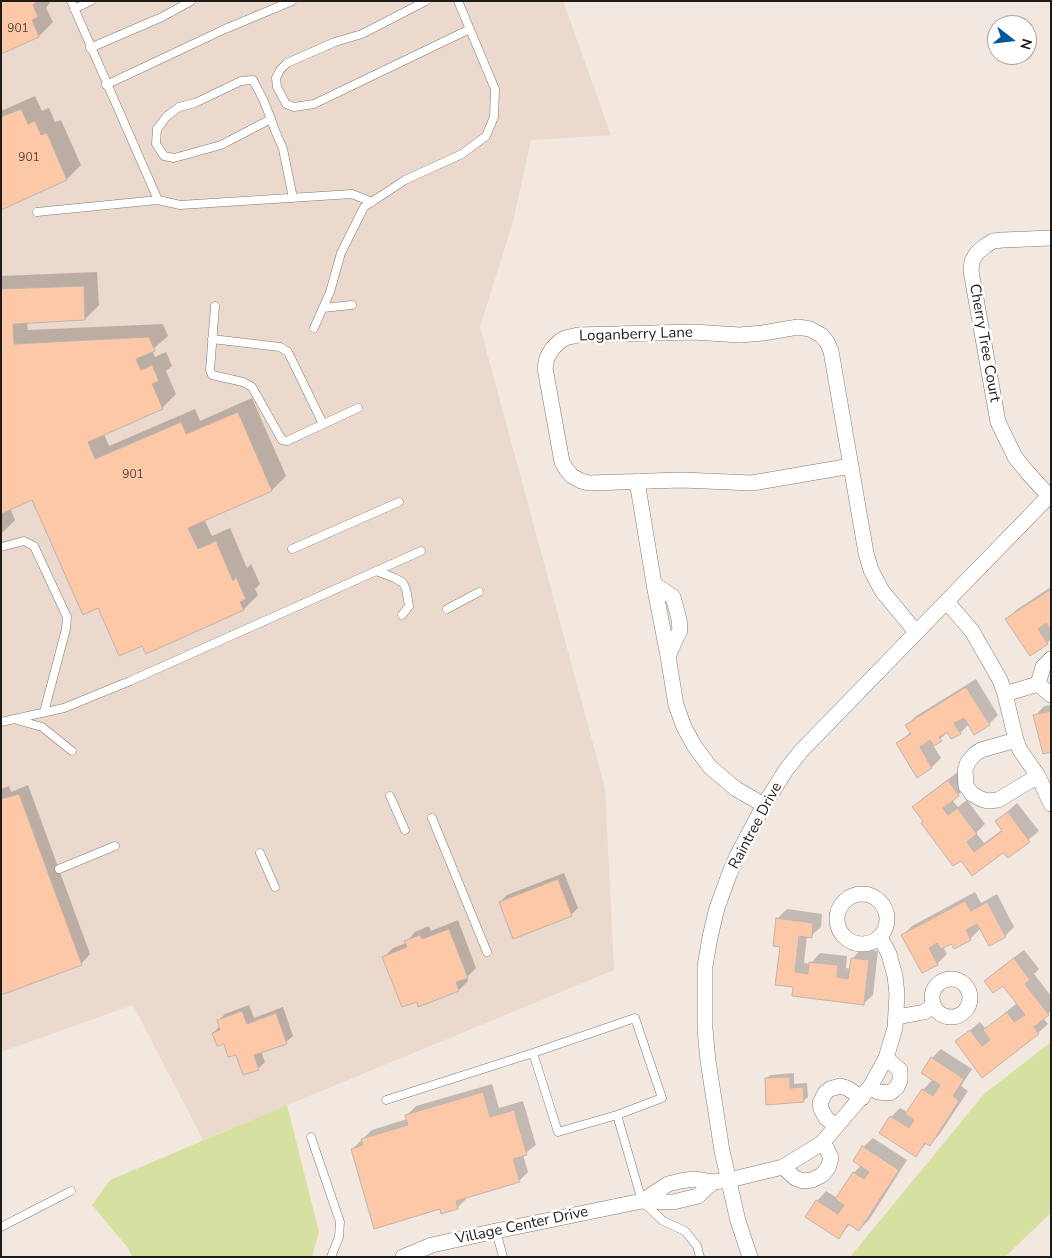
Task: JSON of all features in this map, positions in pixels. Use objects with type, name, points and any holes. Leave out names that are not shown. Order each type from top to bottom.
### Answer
[{"type":"street","name":"Cherry Tree Court","points":[[1050,495],[1015,457],[998,422],[971,271],[972,261],[977,253],[993,241],[1051,238]]},
{"type":"street","name":"Loganberry Lane","points":[[851,466],[752,483],[682,480],[589,483],[572,476],[566,468],[559,447],[545,368],[547,358],[552,349],[565,338],[578,336],[693,332],[740,335],[798,327],[810,329],[821,335],[831,351],[851,466],[866,553],[871,570],[882,591],[916,632]]},
{"type":"street","points":[[637,481],[654,584],[673,597],[679,618],[680,630],[668,656],[676,705],[684,727],[695,747],[710,767],[729,784],[764,805]]},
{"type":"street","name":"Raintree Drive","points":[[750,1257],[738,1221],[722,1151],[708,1061],[704,998],[710,937],[717,908],[729,875],[764,805],[786,770],[802,750],[1050,495]]},
{"type":"street","points":[[947,602],[972,631],[1000,680],[1020,750],[1038,776],[1051,804]]},
{"type":"street","points":[[1038,684],[1043,667],[1051,659]]},
{"type":"street","points":[[1005,694],[1038,684]]},
{"type":"street","points":[[1038,684],[1051,696]]},
{"type":"street","points":[[1016,740],[981,750],[975,754],[968,762],[965,770],[966,786],[972,794],[981,799],[988,801],[998,800],[1038,776]]},
{"type":"street","name":"Village Center Drive","points":[[403,1257],[432,1244],[642,1201],[668,1184],[694,1179],[713,1182],[729,1180],[783,1167],[822,1143],[866,1093],[886,1058],[896,1028],[897,994],[895,976],[889,954],[880,937]]},
{"type":"street","points":[[897,1017],[924,1012],[934,1006]]},
{"type":"street","points":[[836,1126],[826,1118],[821,1110],[820,1103],[825,1093],[830,1089],[840,1086],[866,1093],[890,1093],[897,1087],[900,1080],[900,1070],[886,1058]]},
{"type":"street","points":[[783,1167],[795,1178],[803,1181],[812,1180],[822,1175],[828,1168],[831,1158],[822,1143]]},
{"type":"lane","points":[[91,1],[72,5],[158,200]]},
{"type":"lane","points":[[90,48],[162,17],[191,1]]},
{"type":"lane","points":[[106,85],[292,1]]},
{"type":"lane","points":[[426,1],[362,34],[336,42],[287,63],[280,70],[276,78],[277,87],[286,104],[294,107],[314,104],[470,29]]},
{"type":"lane","points":[[314,328],[330,292],[341,253],[364,207],[405,180],[462,154],[486,136],[494,117],[495,89],[458,1]]},
{"type":"lane","points":[[271,120],[221,145],[174,158],[164,156],[156,144],[157,129],[167,116],[179,107],[195,103],[241,81],[253,80],[271,120],[283,149],[293,198]]},
{"type":"lane","points":[[37,212],[158,200],[180,205],[352,194],[372,202]]},
{"type":"lane","points":[[323,308],[352,305]]},
{"type":"lane","points":[[215,306],[209,368],[212,374],[243,382],[252,387],[282,440],[287,442],[358,408]]},
{"type":"lane","points":[[212,339],[280,347],[288,352],[324,424]]},
{"type":"lane","points":[[292,549],[399,502]]},
{"type":"lane","points":[[1,547],[24,541],[34,546],[67,617],[66,629],[44,712]]},
{"type":"lane","points":[[1,722],[64,708],[130,681],[420,551]]},
{"type":"lane","points":[[376,571],[403,583],[409,606],[402,615]]},
{"type":"lane","points":[[447,609],[479,592]]},
{"type":"lane","points":[[14,719],[42,727],[72,751]]},
{"type":"lane","points":[[390,796],[405,830]]},
{"type":"lane","points":[[432,818],[488,952]]},
{"type":"lane","points":[[59,869],[115,846]]},
{"type":"lane","points":[[260,853],[275,887]]},
{"type":"lane","points":[[386,1100],[635,1018],[662,1098],[617,1115],[558,1132],[533,1053]]},
{"type":"lane","points":[[617,1115],[642,1201],[663,1221],[685,1231],[697,1246],[700,1257]]},
{"type":"lane","points":[[311,1138],[340,1222],[339,1237],[331,1257]]},
{"type":"lane","points":[[1,1228],[71,1190]]},
{"type":"lane","points":[[496,1231],[503,1257]]},
{"type":"shaded area","points":[[1,1],[563,1],[611,135],[531,140],[513,222],[480,327],[605,788],[614,970],[203,1140],[133,1005],[1,1052]]},
{"type":"green space","points":[[1051,1042],[1051,1213],[1005,1257],[850,1257],[984,1094]]},
{"type":"green space","points":[[287,1105],[319,1232],[312,1257],[132,1257],[128,1248],[92,1205],[110,1180]]},
{"type":"building","points":[[1,1],[37,1],[33,5],[38,17],[32,20],[39,37],[1,54]]},
{"type":"building","points":[[21,109],[28,124],[35,121],[41,135],[47,133],[67,180],[1,210],[1,117]]},
{"type":"building","points":[[84,286],[85,320],[13,324],[14,344],[149,337],[155,351],[136,359],[141,370],[152,365],[159,381],[152,384],[163,409],[88,442],[95,459],[181,422],[186,434],[238,412],[272,491],[188,528],[198,549],[216,541],[233,581],[236,577],[246,599],[240,602],[244,610],[146,654],[142,646],[119,656],[98,608],[83,615],[32,500],[1,514],[1,289]]},
{"type":"building","points":[[1051,589],[1051,630],[1046,623],[1038,629],[1048,644],[1030,656],[1005,619]]},
{"type":"building","points":[[966,687],[990,725],[974,735],[964,718],[954,723],[961,734],[951,739],[947,732],[939,737],[942,741],[934,746],[930,740],[920,747],[932,768],[917,778],[896,743],[911,734],[905,725]]},
{"type":"building","points":[[1051,711],[1051,752],[1043,754],[1033,715]]},
{"type":"building","points":[[948,780],[959,796],[943,808],[948,815],[957,808],[977,834],[967,842],[974,852],[1002,831],[995,821],[1008,812],[1030,842],[1008,858],[1003,853],[972,876],[961,861],[953,866],[921,823],[923,821],[912,807]]},
{"type":"building","points":[[19,794],[82,965],[1,995],[1,799]]},
{"type":"building","points":[[558,879],[572,916],[513,939],[499,902]]},
{"type":"building","points":[[965,901],[971,911],[987,902],[1006,937],[989,946],[977,924],[966,930],[971,940],[954,949],[951,944],[941,949],[937,943],[929,948],[938,965],[922,973],[901,935]]},
{"type":"building","points":[[776,918],[813,923],[812,938],[799,936],[795,972],[808,974],[809,962],[838,965],[837,977],[848,979],[851,958],[869,960],[864,1005],[792,996],[793,987],[775,985],[780,947],[773,946]]},
{"type":"building","points":[[449,929],[468,978],[456,982],[459,991],[418,1007],[417,1002],[402,1007],[382,957],[407,947],[404,941],[420,935],[422,939]]},
{"type":"building","points":[[1014,958],[1030,980],[1025,984],[1049,1015],[1034,1027],[1039,1034],[982,1078],[955,1041],[970,1030],[982,1046],[990,1040],[983,1030],[1007,1012],[1014,1022],[1025,1015],[1003,986],[993,993],[984,981]]},
{"type":"building","points":[[242,1011],[247,1024],[276,1013],[287,1044],[254,1055],[259,1070],[243,1075],[236,1055],[228,1057],[224,1044],[217,1046],[212,1033],[220,1030],[217,1020]]},
{"type":"building","points":[[931,1057],[964,1079],[953,1096],[959,1101],[930,1146],[925,1143],[916,1157],[879,1133],[890,1116],[909,1128],[914,1120],[905,1114],[922,1089],[933,1096],[940,1085],[921,1073]]},
{"type":"building","points":[[790,1077],[790,1088],[803,1087],[804,1102],[766,1105],[765,1078]]},
{"type":"building","points":[[483,1092],[490,1117],[514,1110],[527,1155],[513,1159],[520,1182],[456,1201],[458,1209],[441,1214],[440,1209],[374,1229],[351,1149],[363,1145],[361,1139],[408,1125],[405,1115]]},
{"type":"building","points":[[862,1146],[899,1170],[859,1231],[848,1224],[839,1239],[805,1217],[816,1200],[838,1214],[844,1205],[835,1199],[853,1172],[864,1179],[869,1172],[853,1161]]}]
